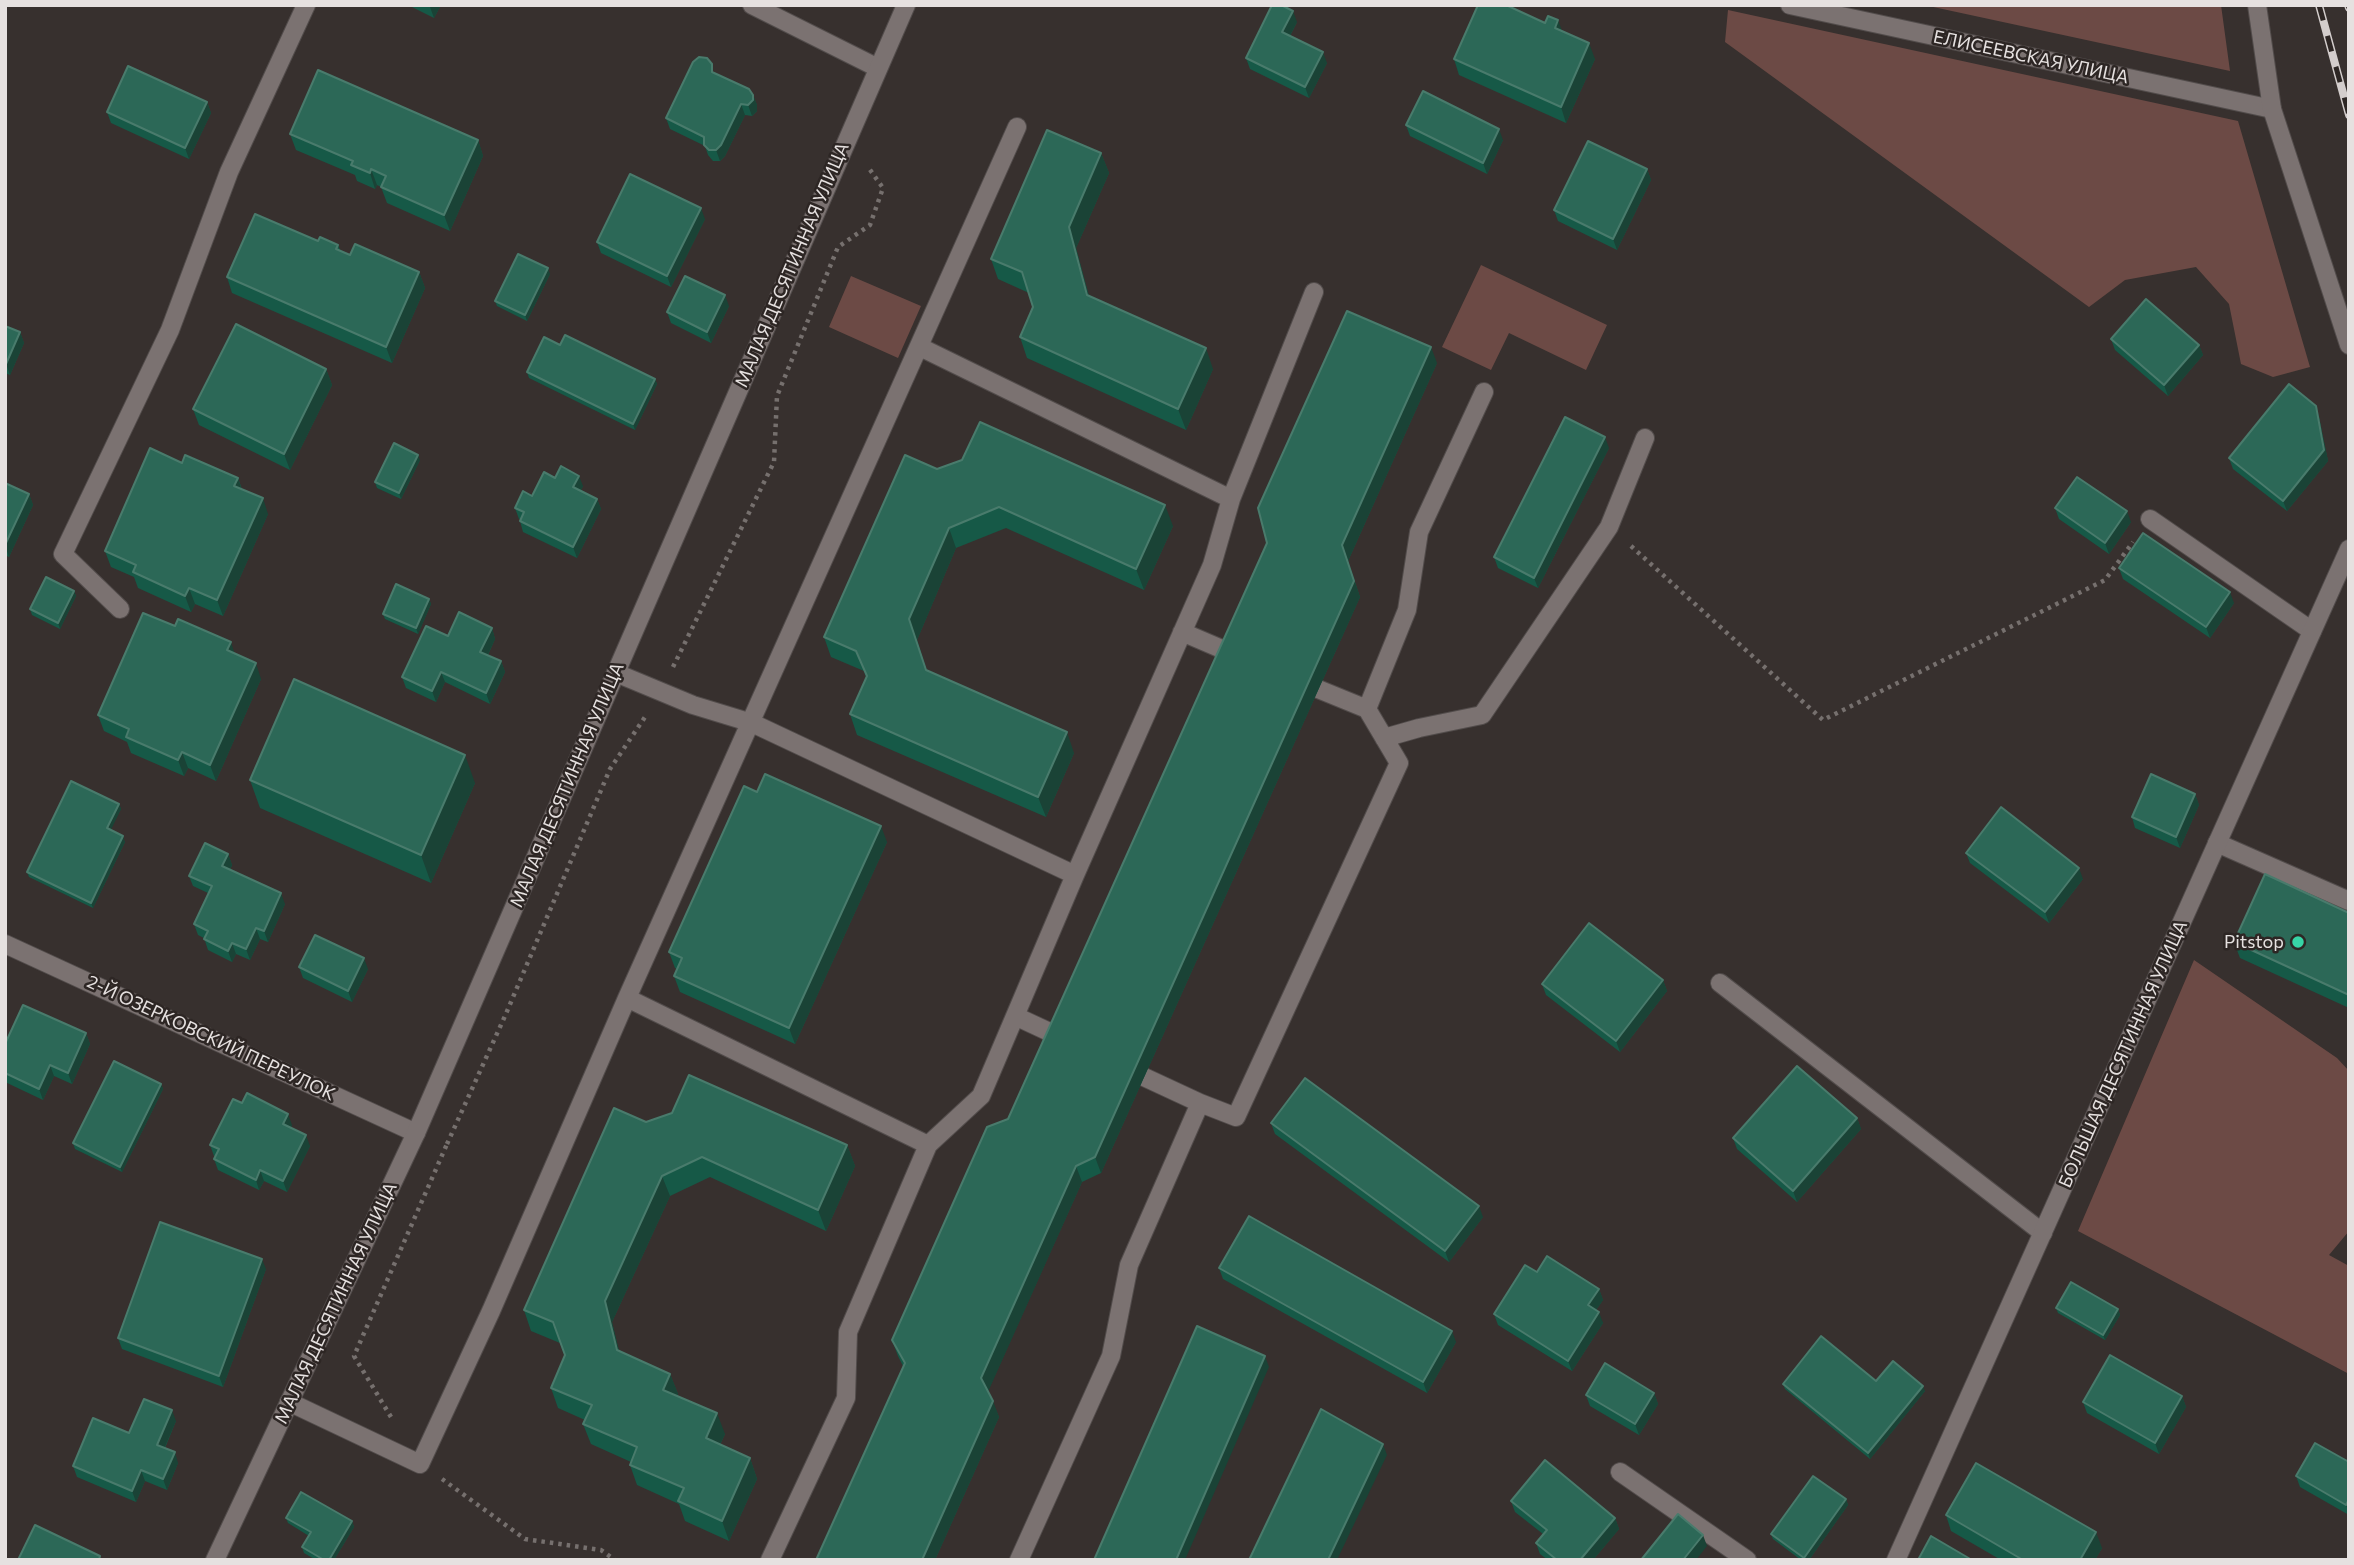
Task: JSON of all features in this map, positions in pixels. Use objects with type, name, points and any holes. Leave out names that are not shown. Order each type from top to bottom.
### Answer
[{"type":"street","points":[[120,610],[63,554],[170,330],[229,172],[306,5]]},
{"type":"street","points":[[752,5],[878,68]]},
{"type":"street","name":"МАЛАЯ ДЕСЯТИННАЯ УЛИЦА","points":[[215,1560],[416,1133],[906,5]]},
{"type":"street","name":"ЕЛИСЕЕВСКАЯ УЛИЦА","points":[[1790,5],[2272,109]]},
{"type":"street","points":[[2257,5],[2272,109],[2349,345]]},
{"type":"street","points":[[289,1402],[420,1464],[491,1311],[627,998],[1017,127]]},
{"type":"street","points":[[770,1560],[846,1398],[848,1332],[928,1145],[981,1096],[1212,565],[1231,499],[1314,292]]},
{"type":"street","points":[[920,347],[1231,499]]},
{"type":"street","points":[[1367,709],[1407,610],[1419,532],[1484,392]]},
{"type":"street","points":[[1384,738],[1482,715],[1609,527],[1645,438]]},
{"type":"street","points":[[2150,519],[2312,631]]},
{"type":"street","name":"БОЛЬШАЯ ДЕСЯТИННАЯ УЛИЦА","points":[[1896,1560],[2349,549]]},
{"type":"street","points":[[1182,632],[1231,653]]},
{"type":"street","points":[[616,673],[693,705],[752,723],[1075,875]]},
{"type":"street","points":[[1144,1077],[1237,1117],[1399,763],[1367,709],[1318,689]]},
{"type":"street","points":[[2217,843],[2349,901]]},
{"type":"street","name":"2-Й ОЗЕРКОВСКИЙ ПЕРЕУЛОК","points":[[5,944],[416,1133]]},
{"type":"street","points":[[1720,983],[2043,1233]]},
{"type":"street","points":[[627,998],[928,1145]]},
{"type":"street","points":[[1015,1016],[1058,1037]]},
{"type":"street","points":[[1019,1560],[1111,1356],[1129,1265],[1200,1103]]},
{"type":"street","points":[[1620,1472],[1747,1560]]},
{"type":"path","points":[[447,1144],[505,1016],[610,769],[661,692],[774,462],[777,396],[838,247],[870,225],[883,188],[848,138]]},
{"type":"path","points":[[1609,527],[1823,720],[2105,580],[2150,519]]},
{"type":"shaded area","points":[[1924,5],[2221,5],[2230,71]]},
{"type":"shaded area","points":[[1728,10],[2238,121],[2310,367],[2273,377],[2241,364],[2229,304],[2196,267],[2125,280],[2089,307],[1725,42]]},
{"type":"shaded area","points":[[1481,265],[1607,325],[1586,370],[1509,333],[1491,370],[1442,347]]},
{"type":"shaded area","points":[[851,276],[921,306],[898,358],[829,327]]},
{"type":"shaded area","points":[[2194,960],[2337,1058],[2349,1071],[2349,1231],[2329,1255],[2349,1266],[2349,1374],[2078,1231]]},
{"type":"building","points":[[1272,5],[1281,5],[1293,11],[1282,32],[1323,52],[1305,87],[1246,58]]},
{"type":"building","points":[[1478,5],[1506,5],[1545,23],[1548,16],[1558,20],[1555,28],[1589,43],[1561,107],[1454,59]]},
{"type":"building","points":[[699,57],[707,58],[712,64],[712,72],[749,89],[753,95],[753,100],[748,105],[741,104],[716,150],[709,150],[704,145],[704,137],[666,118],[693,62]]},
{"type":"building","points":[[128,66],[207,102],[185,148],[107,112]]},
{"type":"building","points":[[318,70],[478,140],[444,215],[381,187],[386,176],[371,169],[370,173],[351,165],[353,161],[290,134]]},
{"type":"building","points":[[1423,91],[1499,129],[1483,163],[1406,125]]},
{"type":"building","points":[[1047,130],[1101,153],[1069,227],[1087,295],[1206,348],[1178,409],[1020,337],[1033,307],[1022,272],[991,259]]},
{"type":"building","points":[[1588,141],[1647,169],[1613,239],[1554,210]]},
{"type":"building","points":[[630,174],[701,208],[667,276],[597,242]]},
{"type":"building","points":[[255,214],[318,241],[320,237],[338,245],[336,249],[350,255],[355,244],[419,272],[386,347],[227,277]]},
{"type":"building","points":[[518,254],[548,268],[525,315],[495,301]]},
{"type":"building","points":[[685,276],[725,295],[707,332],[667,312]]},
{"type":"building","points":[[2146,299],[2199,345],[2164,385],[2111,339]]},
{"type":"building","points":[[1347,311],[1431,347],[1342,545],[1354,581],[1095,1157],[1076,1166],[981,1378],[993,1401],[922,1560],[816,1560],[905,1363],[892,1340],[987,1127],[1008,1119],[1267,543],[1258,508]]},
{"type":"building","points":[[236,324],[326,369],[284,454],[193,409]]},
{"type":"building","points":[[5,326],[20,332],[6,364],[5,364]]},
{"type":"building","points":[[565,335],[655,379],[633,424],[527,372],[544,337],[560,345]]},
{"type":"building","points":[[2289,384],[2316,406],[2324,450],[2283,501],[2229,458]]},
{"type":"building","points":[[1565,417],[1605,437],[1534,578],[1494,557]]},
{"type":"building","points":[[980,422],[1165,505],[1136,569],[999,507],[949,528],[909,619],[926,670],[1067,732],[1038,797],[850,714],[867,676],[856,651],[824,637],[905,455],[937,469],[962,460]]},
{"type":"building","points":[[394,443],[418,455],[399,493],[375,482]]},
{"type":"building","points":[[150,448],[182,463],[185,455],[238,478],[234,486],[263,498],[217,600],[189,588],[185,596],[133,572],[136,565],[105,551]]},
{"type":"building","points":[[561,466],[579,476],[573,487],[597,499],[573,547],[520,521],[524,512],[515,508],[523,491],[532,496],[544,472],[555,478]]},
{"type":"building","points":[[2077,477],[2127,511],[2105,543],[2055,508]]},
{"type":"building","points":[[5,483],[29,494],[5,545]]},
{"type":"building","points":[[2143,533],[2230,592],[2206,627],[2119,568]]},
{"type":"building","points":[[46,577],[74,591],[58,623],[30,609]]},
{"type":"building","points":[[396,584],[429,599],[416,628],[383,614]]},
{"type":"building","points":[[459,612],[492,628],[480,652],[501,661],[486,693],[441,672],[432,691],[402,677],[426,626],[448,636]]},
{"type":"building","points":[[143,613],[175,626],[178,619],[231,642],[227,650],[256,663],[210,765],[182,752],[178,760],[126,737],[129,729],[98,715]]},
{"type":"building","points":[[294,679],[465,755],[421,855],[250,780]]},
{"type":"building","points":[[765,774],[881,826],[789,1028],[674,976],[682,958],[669,952],[744,786],[757,792]]},
{"type":"building","points":[[2151,774],[2195,794],[2176,837],[2132,817]]},
{"type":"building","points":[[71,781],[119,804],[107,828],[123,836],[91,903],[27,872]]},
{"type":"building","points":[[2001,807],[2079,868],[2045,912],[1966,853]]},
{"type":"building","points":[[205,843],[228,854],[222,866],[281,893],[264,931],[256,928],[246,949],[232,943],[228,951],[204,939],[208,931],[194,924],[212,886],[189,876]]},
{"type":"building","name":"Pitstop","points":[[2265,874],[2349,913],[2349,995],[2234,942]]},
{"type":"building","points":[[1589,923],[1663,980],[1616,1041],[1542,984]]},
{"type":"building","points":[[315,935],[364,958],[348,991],[299,967]]},
{"type":"building","points":[[23,1005],[86,1033],[68,1073],[50,1065],[39,1089],[5,1073],[5,1044]]},
{"type":"building","points":[[114,1061],[161,1084],[120,1167],[73,1143]]},
{"type":"building","points":[[1797,1066],[1857,1118],[1793,1191],[1733,1138]]},
{"type":"building","points":[[689,1075],[847,1145],[818,1210],[702,1157],[662,1176],[605,1301],[617,1350],[670,1374],[663,1390],[717,1413],[706,1438],[750,1458],[722,1521],[678,1501],[684,1488],[630,1465],[637,1447],[583,1424],[592,1405],[551,1388],[565,1355],[553,1322],[524,1310],[614,1108],[646,1122],[672,1113]]},
{"type":"building","points":[[1305,1078],[1479,1206],[1445,1251],[1271,1123]]},
{"type":"building","points":[[247,1093],[288,1114],[283,1124],[306,1135],[283,1181],[260,1170],[256,1180],[214,1159],[219,1149],[210,1145],[233,1099],[242,1103]]},
{"type":"building","points":[[1249,1216],[1452,1331],[1423,1382],[1219,1268]]},
{"type":"building","points":[[160,1222],[262,1259],[219,1376],[118,1338]]},
{"type":"building","points":[[1547,1256],[1599,1289],[1588,1305],[1599,1312],[1568,1361],[1494,1314],[1525,1265],[1537,1272]]},
{"type":"building","points":[[2071,1282],[2118,1309],[2103,1335],[2056,1308]]},
{"type":"building","points":[[1197,1326],[1265,1356],[1176,1560],[1094,1560]]},
{"type":"building","points":[[1821,1336],[1876,1381],[1893,1361],[1923,1386],[1868,1453],[1783,1384]]},
{"type":"building","points":[[2110,1355],[2182,1396],[2155,1443],[2083,1402]]},
{"type":"building","points":[[1605,1363],[1654,1393],[1635,1424],[1586,1395]]},
{"type":"building","points":[[144,1399],[172,1410],[157,1445],[175,1452],[163,1479],[141,1470],[132,1491],[73,1466],[93,1418],[129,1433]]},
{"type":"building","points":[[1321,1409],[1383,1444],[1328,1560],[1249,1560]]},
{"type":"building","points":[[2315,1443],[2349,1462],[2349,1499],[2346,1505],[2296,1476]]},
{"type":"building","points":[[1545,1460],[1615,1518],[1580,1560],[1557,1560],[1536,1543],[1547,1530],[1511,1501]]},
{"type":"building","points":[[1976,1463],[2096,1532],[2080,1560],[2023,1560],[1946,1515]]},
{"type":"building","points":[[1813,1476],[1846,1499],[1804,1558],[1771,1534]]},
{"type":"building","points":[[301,1492],[352,1521],[329,1560],[324,1560],[302,1547],[311,1532],[286,1518]]},
{"type":"building","points":[[1678,1514],[1703,1535],[1683,1560],[1641,1560]]},
{"type":"building","points":[[35,1525],[100,1556],[99,1560],[18,1560]]},
{"type":"building","points":[[1931,1536],[1972,1560],[1918,1560]]},
{"type":"railway","points":[[2319,5],[2349,115]]},
{"type":"place","name":"Pitstop","points":[[2298,942]]}]
